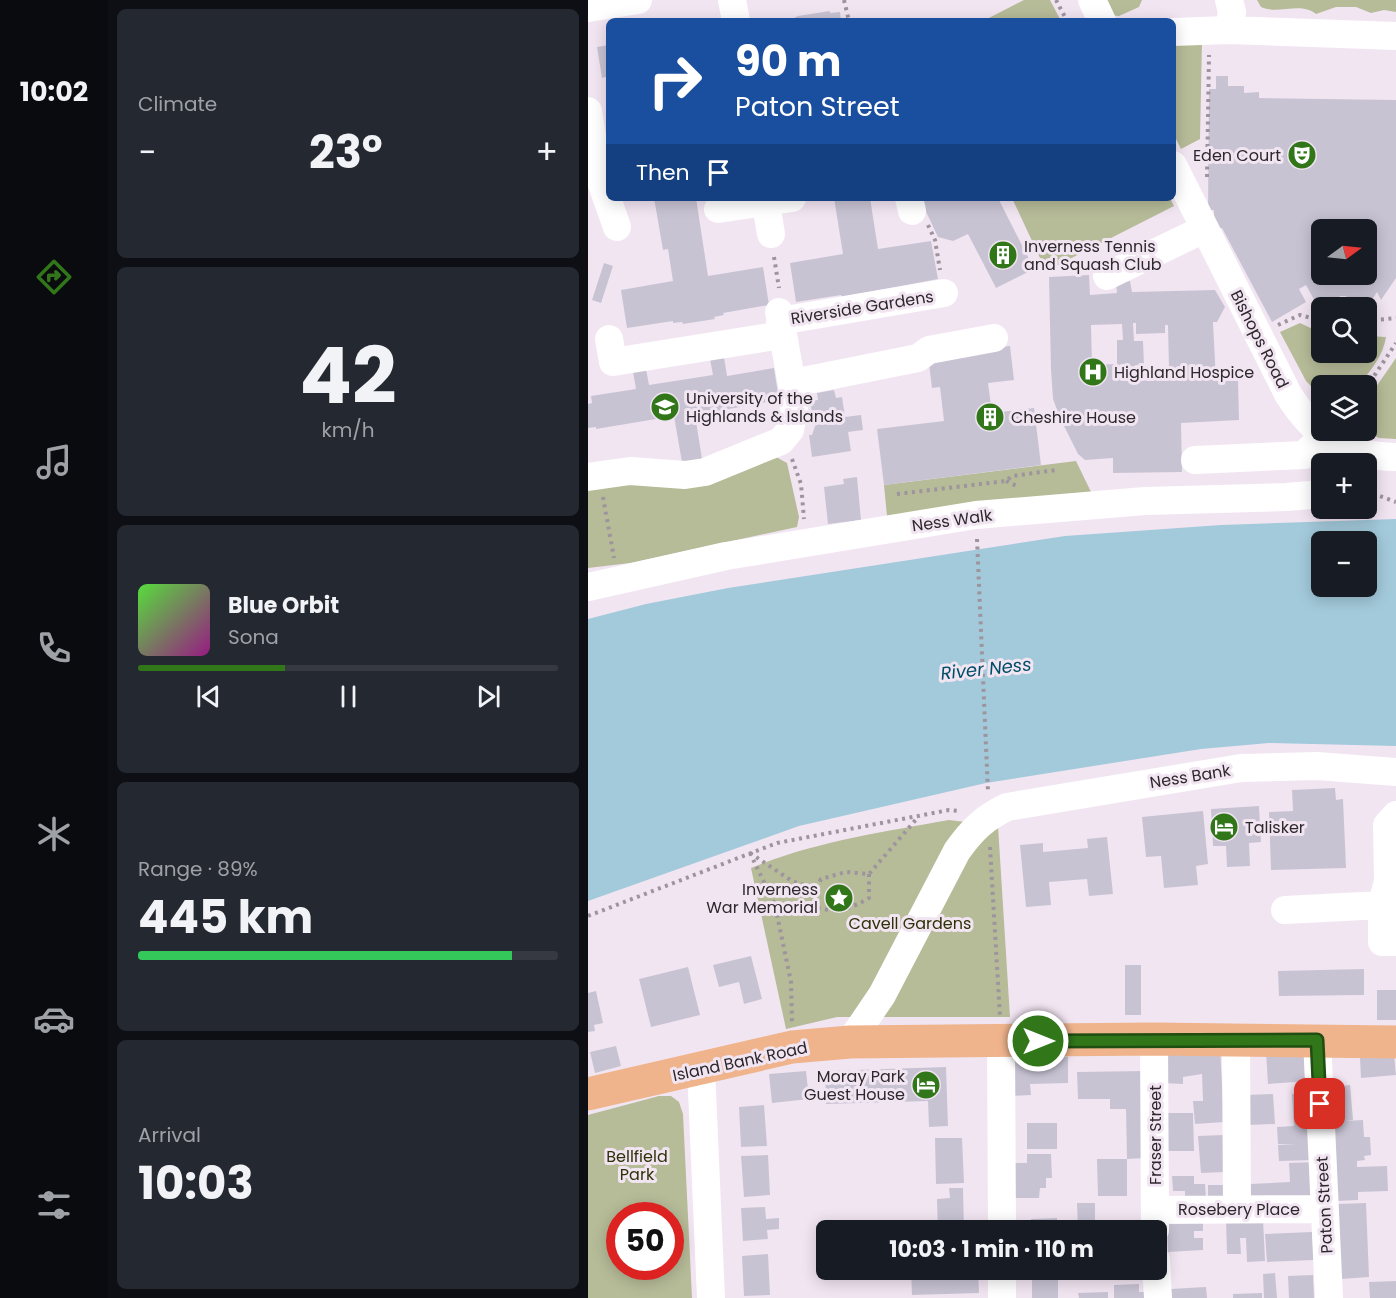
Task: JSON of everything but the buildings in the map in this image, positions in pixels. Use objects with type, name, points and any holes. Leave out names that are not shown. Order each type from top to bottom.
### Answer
[{"type":"main road","name":"Island Bank Road","points":[[588,1094],[792,1047],[850,1042],[1236,1039],[1396,1042]]},
{"type":"street","points":[[588,8],[638,0]]},
{"type":"street","points":[[732,0],[735,18]]},
{"type":"street","points":[[1092,0],[1101,18]]},
{"type":"street","points":[[1220,30],[1232,12],[1229,0]]},
{"type":"street","points":[[1176,32],[1220,30],[1396,36]]},
{"type":"street","points":[[588,111],[598,173],[606,196]]},
{"type":"street","name":"Bishops Road","points":[[1176,171],[1298,410],[1311,424]]},
{"type":"street","points":[[608,201],[617,227]]},
{"type":"street","points":[[718,209],[763,201]]},
{"type":"street","points":[[771,234],[774,201]]},
{"type":"street","points":[[1107,276],[1204,229]]},
{"type":"street","name":"Riverside Gardens","points":[[609,339],[613,362],[780,323],[944,293]]},
{"type":"street","name":"Riverside Gardens","points":[[780,323],[793,382],[795,415],[790,430],[781,441]]},
{"type":"street","points":[[793,382],[918,358],[929,350],[994,338]]},
{"type":"street","points":[[594,476],[630,471],[685,476],[705,472],[781,441]]},
{"type":"street","points":[[1195,460],[1304,455],[1318,441]]},
{"type":"street","name":"Bishops Road","points":[[1329,441],[1342,453]]},
{"type":"street","name":"Bishops Road","points":[[1377,457],[1396,457]]},
{"type":"street","name":"Ness Walk","points":[[588,587],[621,578],[808,541],[976,515],[1145,501],[1311,495]]},
{"type":"street","name":"Ness Bank","points":[[988,804],[1007,807],[1241,768],[1317,766],[1396,772]]},
{"type":"street","points":[[850,1042],[882,995],[957,851],[988,804]]},
{"type":"street","points":[[1396,815],[1387,825],[1388,881],[1382,905],[1382,942],[1396,942]]},
{"type":"street","points":[[1285,910],[1382,905]]},
{"type":"street","name":"Fraser Street","points":[[1154,1039],[1155,1220]]},
{"type":"street","points":[[1236,1039],[1237,1208]]},
{"type":"street","name":"Paton Street","points":[[1317,1040],[1329,1298]]},
{"type":"street","points":[[1001,1041],[1002,1220]]},
{"type":"street","points":[[701,1068],[711,1298]]},
{"type":"street","name":"Rosebery Place","points":[[1155,1220],[1237,1208],[1324,1209]]},
{"type":"street","points":[[1002,1280],[1002,1298]]},
{"type":"street","points":[[1157,1280],[1158,1298]]},
{"type":"path","points":[[844,0],[848,18]]},
{"type":"path","points":[[1056,0],[1065,18]]},
{"type":"path","points":[[1207,184],[1220,30]]},
{"type":"path","points":[[910,205],[929,226],[935,240],[944,293]]},
{"type":"path","points":[[771,234],[782,306],[780,323]]},
{"type":"path","points":[[1259,336],[1290,318],[1300,315],[1311,318]]},
{"type":"path","points":[[1377,320],[1396,318]]},
{"type":"path","points":[[1375,375],[1396,344]]},
{"type":"path","points":[[781,441],[795,463],[801,484],[808,541]]},
{"type":"path","points":[[897,494],[1006,481],[1012,476],[1056,470]]},
{"type":"path","points":[[594,476],[611,550],[621,578]]},
{"type":"path","points":[[1377,495],[1396,502]]},
{"type":"path","points":[[976,528],[1001,1041]]},
{"type":"path","points":[[588,916],[777,843],[988,804]]},
{"type":"path","points":[[869,874],[846,872],[821,879],[816,888],[818,908],[833,912],[853,907],[869,898],[869,874],[919,815]]},
{"type":"path","points":[[750,853],[792,881],[816,888]]},
{"type":"path","points":[[750,853],[774,905],[791,982],[792,1047]]},
{"type":"green space","points":[[1024,0],[1050,0],[1059,18],[989,18]]},
{"type":"green space","points":[[1098,0],[1142,0],[1139,7],[1119,16],[1109,15]]},
{"type":"green space","points":[[1257,0],[1396,0],[1396,12],[1384,10],[1371,13],[1356,7],[1336,7],[1316,14],[1310,10],[1296,8],[1268,9],[1261,7]]},
{"type":"green space","points":[[1202,41],[1200,139],[1181,149],[1176,139],[1176,42]]},
{"type":"green space","points":[[1013,201],[1172,201],[1174,206],[1046,271]]},
{"type":"green space","points":[[1300,323],[1311,328],[1311,363],[1375,363],[1367,375],[1311,375],[1311,386],[1280,332]]},
{"type":"green space","points":[[1377,337],[1386,337],[1384,344],[1377,360]]},
{"type":"green space","points":[[1396,358],[1396,439],[1377,437],[1377,386]]},
{"type":"green space","points":[[776,457],[787,463],[799,517],[797,527],[630,563],[588,568],[588,490]]},
{"type":"green space","points":[[1076,461],[1092,494],[887,516],[884,485]]},
{"type":"green space","name":"Cavell Gardens","points":[[949,820],[998,826],[1010,1017],[837,1017],[786,1029],[751,868],[799,851]]},
{"type":"green space","name":"Bellfield Park","points":[[659,1096],[671,1096],[679,1102],[683,1114],[692,1298],[588,1298],[588,1115]]},
{"type":"water","name":"River Ness","points":[[1396,519],[1396,746],[1269,743],[1201,749],[986,783],[799,826],[588,901],[588,619],[646,604],[728,588],[1065,536],[1221,525]]},
{"type":"place","name":"Eden Court","points":[[1302,155]]},
{"type":"place","name":"Inverness Tennis and Squash Club","points":[[1003,255]]},
{"type":"place","name":"Highland Hospice","points":[[1093,372]]},
{"type":"place","name":"University of the Highlands & Islands","points":[[665,407]]},
{"type":"place","name":"Cheshire House","points":[[990,417]]},
{"type":"place","name":"Talisker","points":[[1224,827]]},
{"type":"place","name":"Inverness War Memorial","points":[[839,898]]},
{"type":"place","name":"Moray Park Guest House","points":[[926,1085]]},
{"type":"route","points":[[1038,1041],[1317,1040],[1320,1104]]}]
